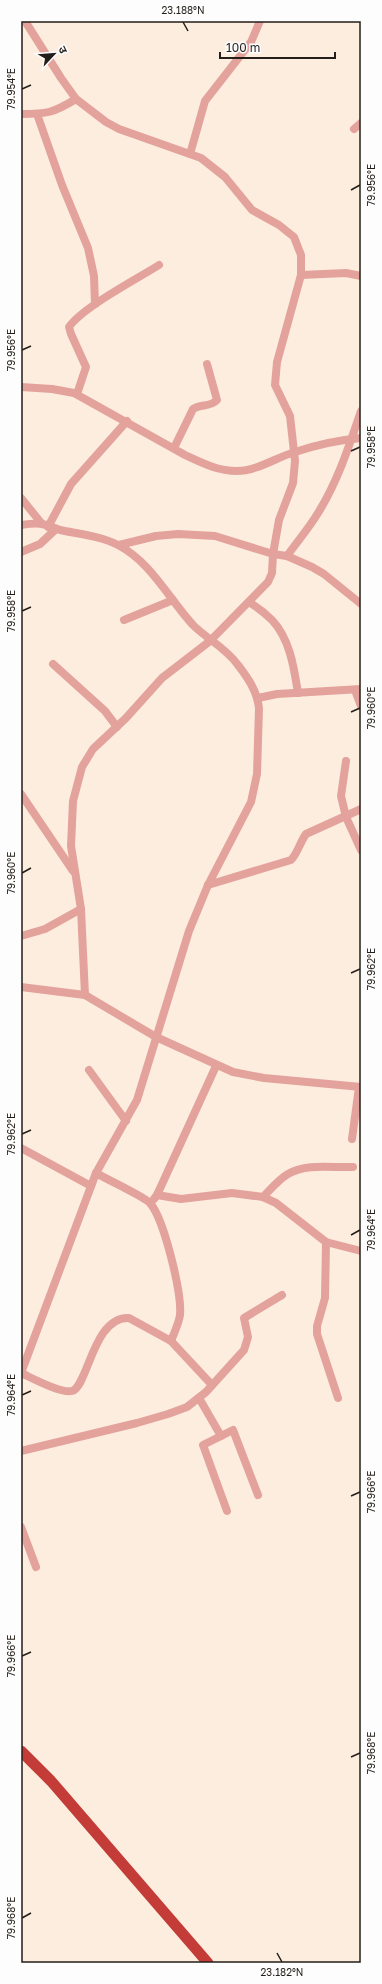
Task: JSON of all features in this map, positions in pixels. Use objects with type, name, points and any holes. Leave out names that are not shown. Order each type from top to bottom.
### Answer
[{"type":"highway","points":[[21,1751],[56,1787],[208,1963]]},
{"type":"street","points":[[26,21],[61,78],[76,99],[106,122],[119,129],[201,158],[225,177],[252,210],[288,231],[298,246],[301,255],[301,275],[277,362],[275,377],[277,391],[290,416],[295,452],[292,483],[279,520],[273,554],[272,573],[268,582],[249,602],[210,640],[162,678],[93,749],[82,767],[75,787],[71,823],[71,846],[81,909],[85,995]]},
{"type":"street","points":[[190,154],[205,101],[251,42],[260,21]]},
{"type":"street","points":[[21,114],[48,113],[58,110],[76,99]]},
{"type":"street","points":[[37,114],[62,185],[90,256],[94,276],[95,304]]},
{"type":"street","points":[[354,129],[361,123]]},
{"type":"street","points":[[77,394],[86,367],[69,327],[76,319],[95,304],[159,265]]},
{"type":"street","points":[[301,275],[346,273],[361,276]]},
{"type":"street","points":[[174,448],[193,409],[197,406],[212,404],[217,400],[207,364]]},
{"type":"street","points":[[21,387],[52,388],[77,394],[202,463],[218,468],[234,470],[255,467],[295,452],[357,438]]},
{"type":"street","points":[[287,556],[319,512],[357,438],[361,410]]},
{"type":"street","points":[[21,552],[40,544],[71,484],[127,421]]},
{"type":"street","points":[[21,498],[49,527]]},
{"type":"street","points":[[21,525],[49,527],[106,540],[133,555],[148,568],[193,624],[210,640],[230,654],[254,688],[258,698],[259,752],[255,790],[251,802],[208,885],[190,931],[137,1100],[96,1173],[21,1373],[63,1392],[76,1390],[100,1338],[108,1327],[122,1318],[136,1321],[171,1341],[212,1385]]},
{"type":"street","points":[[119,546],[156,536],[197,534],[214,536],[273,554],[287,556],[324,574],[361,604]]},
{"type":"street","points":[[124,620],[173,600]]},
{"type":"street","points":[[249,602],[271,618],[282,635],[293,662],[298,693]]},
{"type":"street","points":[[53,664],[100,707],[117,726]]},
{"type":"street","points":[[258,698],[277,694],[358,690],[361,706]]},
{"type":"street","points":[[346,761],[341,796],[346,817],[361,850]]},
{"type":"street","points":[[21,794],[75,873]]},
{"type":"street","points":[[208,885],[291,860],[296,856],[301,841],[306,834],[361,809]]},
{"type":"street","points":[[21,936],[45,929],[81,909]]},
{"type":"street","points":[[21,987],[85,995],[156,1037],[216,1066],[233,1072],[264,1078],[360,1087],[352,1139]]},
{"type":"street","points":[[150,1202],[157,1195],[216,1066]]},
{"type":"street","points":[[89,1070],[126,1121]]},
{"type":"street","points":[[21,1148],[91,1186]]},
{"type":"street","points":[[264,1197],[282,1179],[296,1171],[308,1168],[353,1168]]},
{"type":"street","points":[[96,1173],[150,1202],[168,1243],[180,1305],[180,1316],[171,1341]]},
{"type":"street","points":[[157,1195],[181,1199],[232,1193],[264,1197],[276,1203],[326,1242],[361,1251]]},
{"type":"street","points":[[326,1242],[325,1298],[317,1326],[318,1334],[338,1398]]},
{"type":"street","points":[[21,1451],[168,1414],[187,1407],[212,1385],[244,1350],[248,1337],[244,1318],[282,1295]]},
{"type":"street","points":[[199,1398],[221,1436]]},
{"type":"street","points":[[227,1511],[203,1445],[233,1430],[258,1495]]},
{"type":"street","points":[[21,1528],[36,1567]]}]
